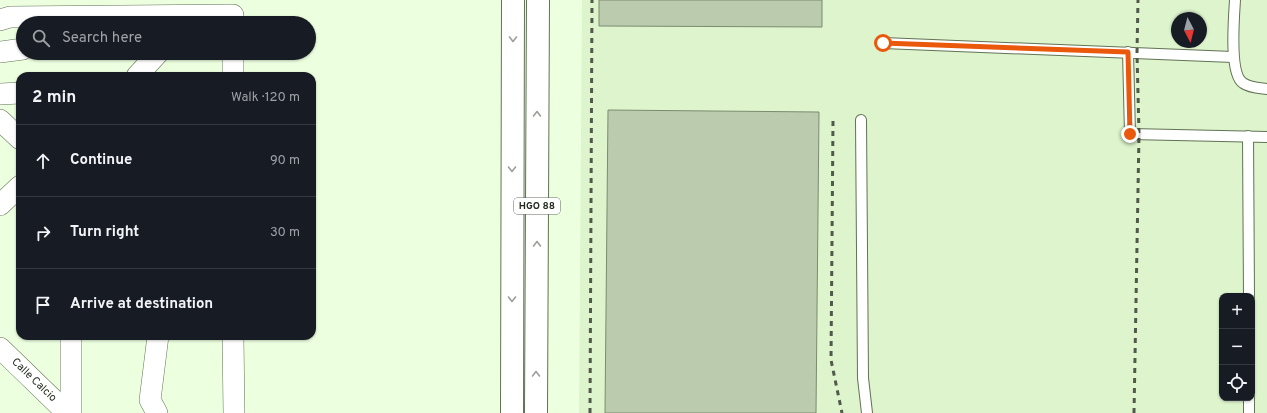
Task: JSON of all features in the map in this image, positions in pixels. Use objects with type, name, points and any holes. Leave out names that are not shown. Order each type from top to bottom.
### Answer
[{"type":"main road","name":"HGO 88","points":[[512,413],[513,0]]},
{"type":"main road","name":"HGO 88","points":[[536,413],[538,0]]},
{"type":"street","points":[[66,16],[234,13]]},
{"type":"street","points":[[0,20],[16,17]]},
{"type":"street","points":[[0,52],[16,50]]},
{"type":"street","points":[[141,72],[152,60]]},
{"type":"street","points":[[233,60],[233,72]]},
{"type":"street","points":[[0,94],[16,93]]},
{"type":"street","points":[[0,120],[16,135]]},
{"type":"street","points":[[0,205],[16,190]]},
{"type":"street","points":[[71,340],[71,413]]},
{"type":"street","points":[[157,413],[150,400],[158,340]]},
{"type":"street","points":[[233,340],[234,413]]},
{"type":"street","name":"Calle Calcio","points":[[0,348],[67,413]]},
{"type":"lane","points":[[1234,0],[1233,57],[1236,72],[1241,82],[1252,87],[1267,89]]},
{"type":"lane","points":[[883,43],[1233,57]]},
{"type":"lane","points":[[1128,52],[1130,134],[1267,137]]},
{"type":"lane","points":[[861,120],[863,378],[866,413]]},
{"type":"lane","points":[[1248,136],[1249,293]]},
{"type":"lane","points":[[1249,401],[1249,413]]},
{"type":"shaded area","points":[[582,0],[1267,0],[1267,413],[579,413]]},
{"type":"building","points":[[599,0],[822,0],[822,27],[599,26]]},
{"type":"building","points":[[608,110],[819,112],[816,413],[605,413]]},
{"type":"railway","points":[[590,413],[592,0]]},
{"type":"railway","points":[[1134,413],[1139,134],[1137,53],[1138,0]]},
{"type":"railway","points":[[833,121],[831,360],[842,413]]},
{"type":"route","points":[[883,43],[1128,52],[1130,134]]}]
